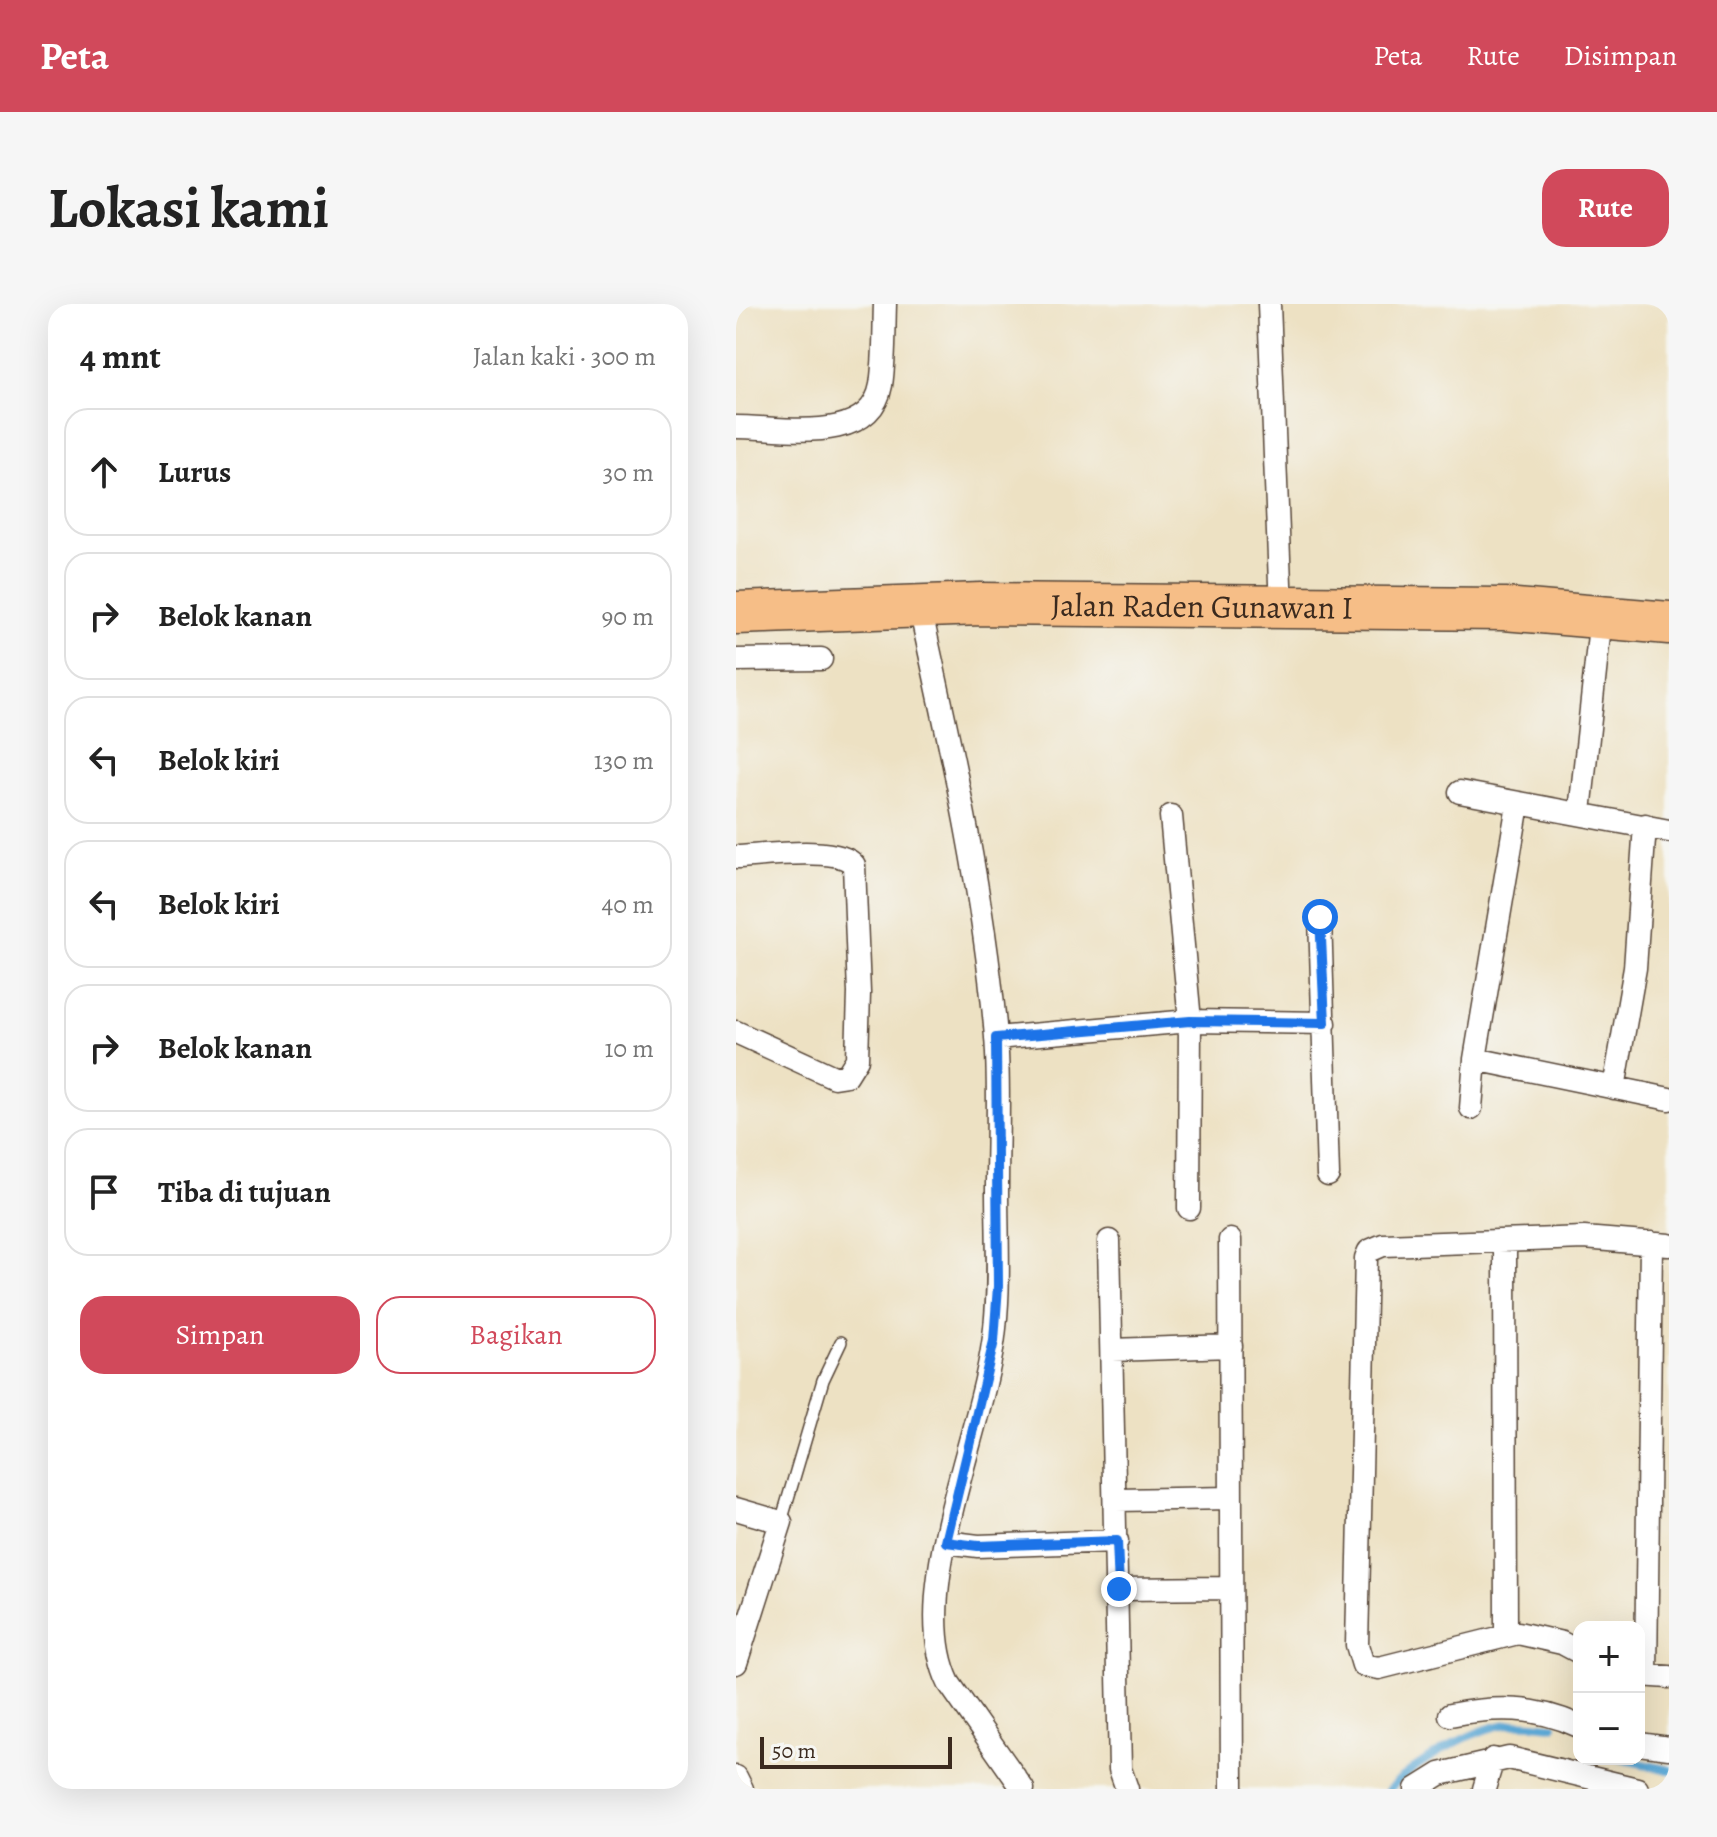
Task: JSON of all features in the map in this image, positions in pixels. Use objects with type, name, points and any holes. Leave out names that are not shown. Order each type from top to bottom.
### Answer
[{"type":"highway","name":"Jalan Raden Gunawan I","points":[[736,613],[981,604],[1504,609],[1669,623]]},
{"type":"street","points":[[736,427],[843,428],[863,418],[874,405],[881,385],[885,304]]},
{"type":"street","points":[[1269,304],[1281,609]]},
{"type":"street","points":[[920,608],[962,801],[996,1038],[998,1286],[994,1341],[946,1542],[936,1611],[941,1668],[1023,1789]]},
{"type":"street","points":[[1580,812],[1601,616]]},
{"type":"street","points":[[736,660],[821,659]]},
{"type":"street","points":[[1460,792],[1669,831]]},
{"type":"street","points":[[1471,1108],[1475,1059],[1518,804]]},
{"type":"street","points":[[1171,816],[1190,1021],[1189,1208]]},
{"type":"street","points":[[1614,1088],[1635,968],[1645,825]]},
{"type":"street","points":[[736,857],[832,853],[850,859],[854,865],[859,978],[857,1059],[847,1075],[834,1077],[736,1032]]},
{"type":"street","points":[[1320,917],[1328,1175]]},
{"type":"street","points":[[996,1038],[1190,1021],[1325,1023]]},
{"type":"street","points":[[1475,1059],[1669,1099]]},
{"type":"street","points":[[1573,1650],[1543,1638],[1518,1633],[1379,1668],[1363,1665],[1357,1645],[1366,1258],[1369,1251],[1383,1245],[1584,1238],[1660,1244],[1651,1676]]},
{"type":"street","points":[[1230,1240],[1232,1789]]},
{"type":"street","points":[[1109,1241],[1119,1589],[1120,1769],[1127,1789]]},
{"type":"street","points":[[1505,1243],[1506,1635]]},
{"type":"street","points":[[1112,1350],[1231,1346]]},
{"type":"street","points":[[1117,1500],[1230,1498]]},
{"type":"street","points":[[736,1509],[781,1522],[736,1663]]},
{"type":"street","points":[[946,1542],[978,1546],[1117,1541]]},
{"type":"street","points":[[1119,1589],[1229,1588]]},
{"type":"street","points":[[1450,1715],[1486,1708],[1528,1708],[1573,1724]]},
{"type":"street","points":[[1645,1745],[1669,1748]]},
{"type":"street","points":[[1484,1789],[1493,1759]]},
{"type":"street","points":[[1416,1789],[1440,1774],[1493,1759],[1523,1759],[1610,1785],[1637,1789]]},
{"type":"street","points":[[736,1777],[742,1789]]},
{"type":"lane","points":[[781,1522],[823,1380],[841,1342]]},
{"type":"waterway","points":[[1389,1789],[1428,1759],[1479,1732],[1514,1723],[1553,1726]]},
{"type":"waterway","points":[[1645,1764],[1669,1770]]},
{"type":"route","points":[[1119,1589],[1117,1541],[978,1546],[946,1542],[994,1341],[998,1286],[996,1038],[1190,1021],[1325,1023],[1320,917]]}]
